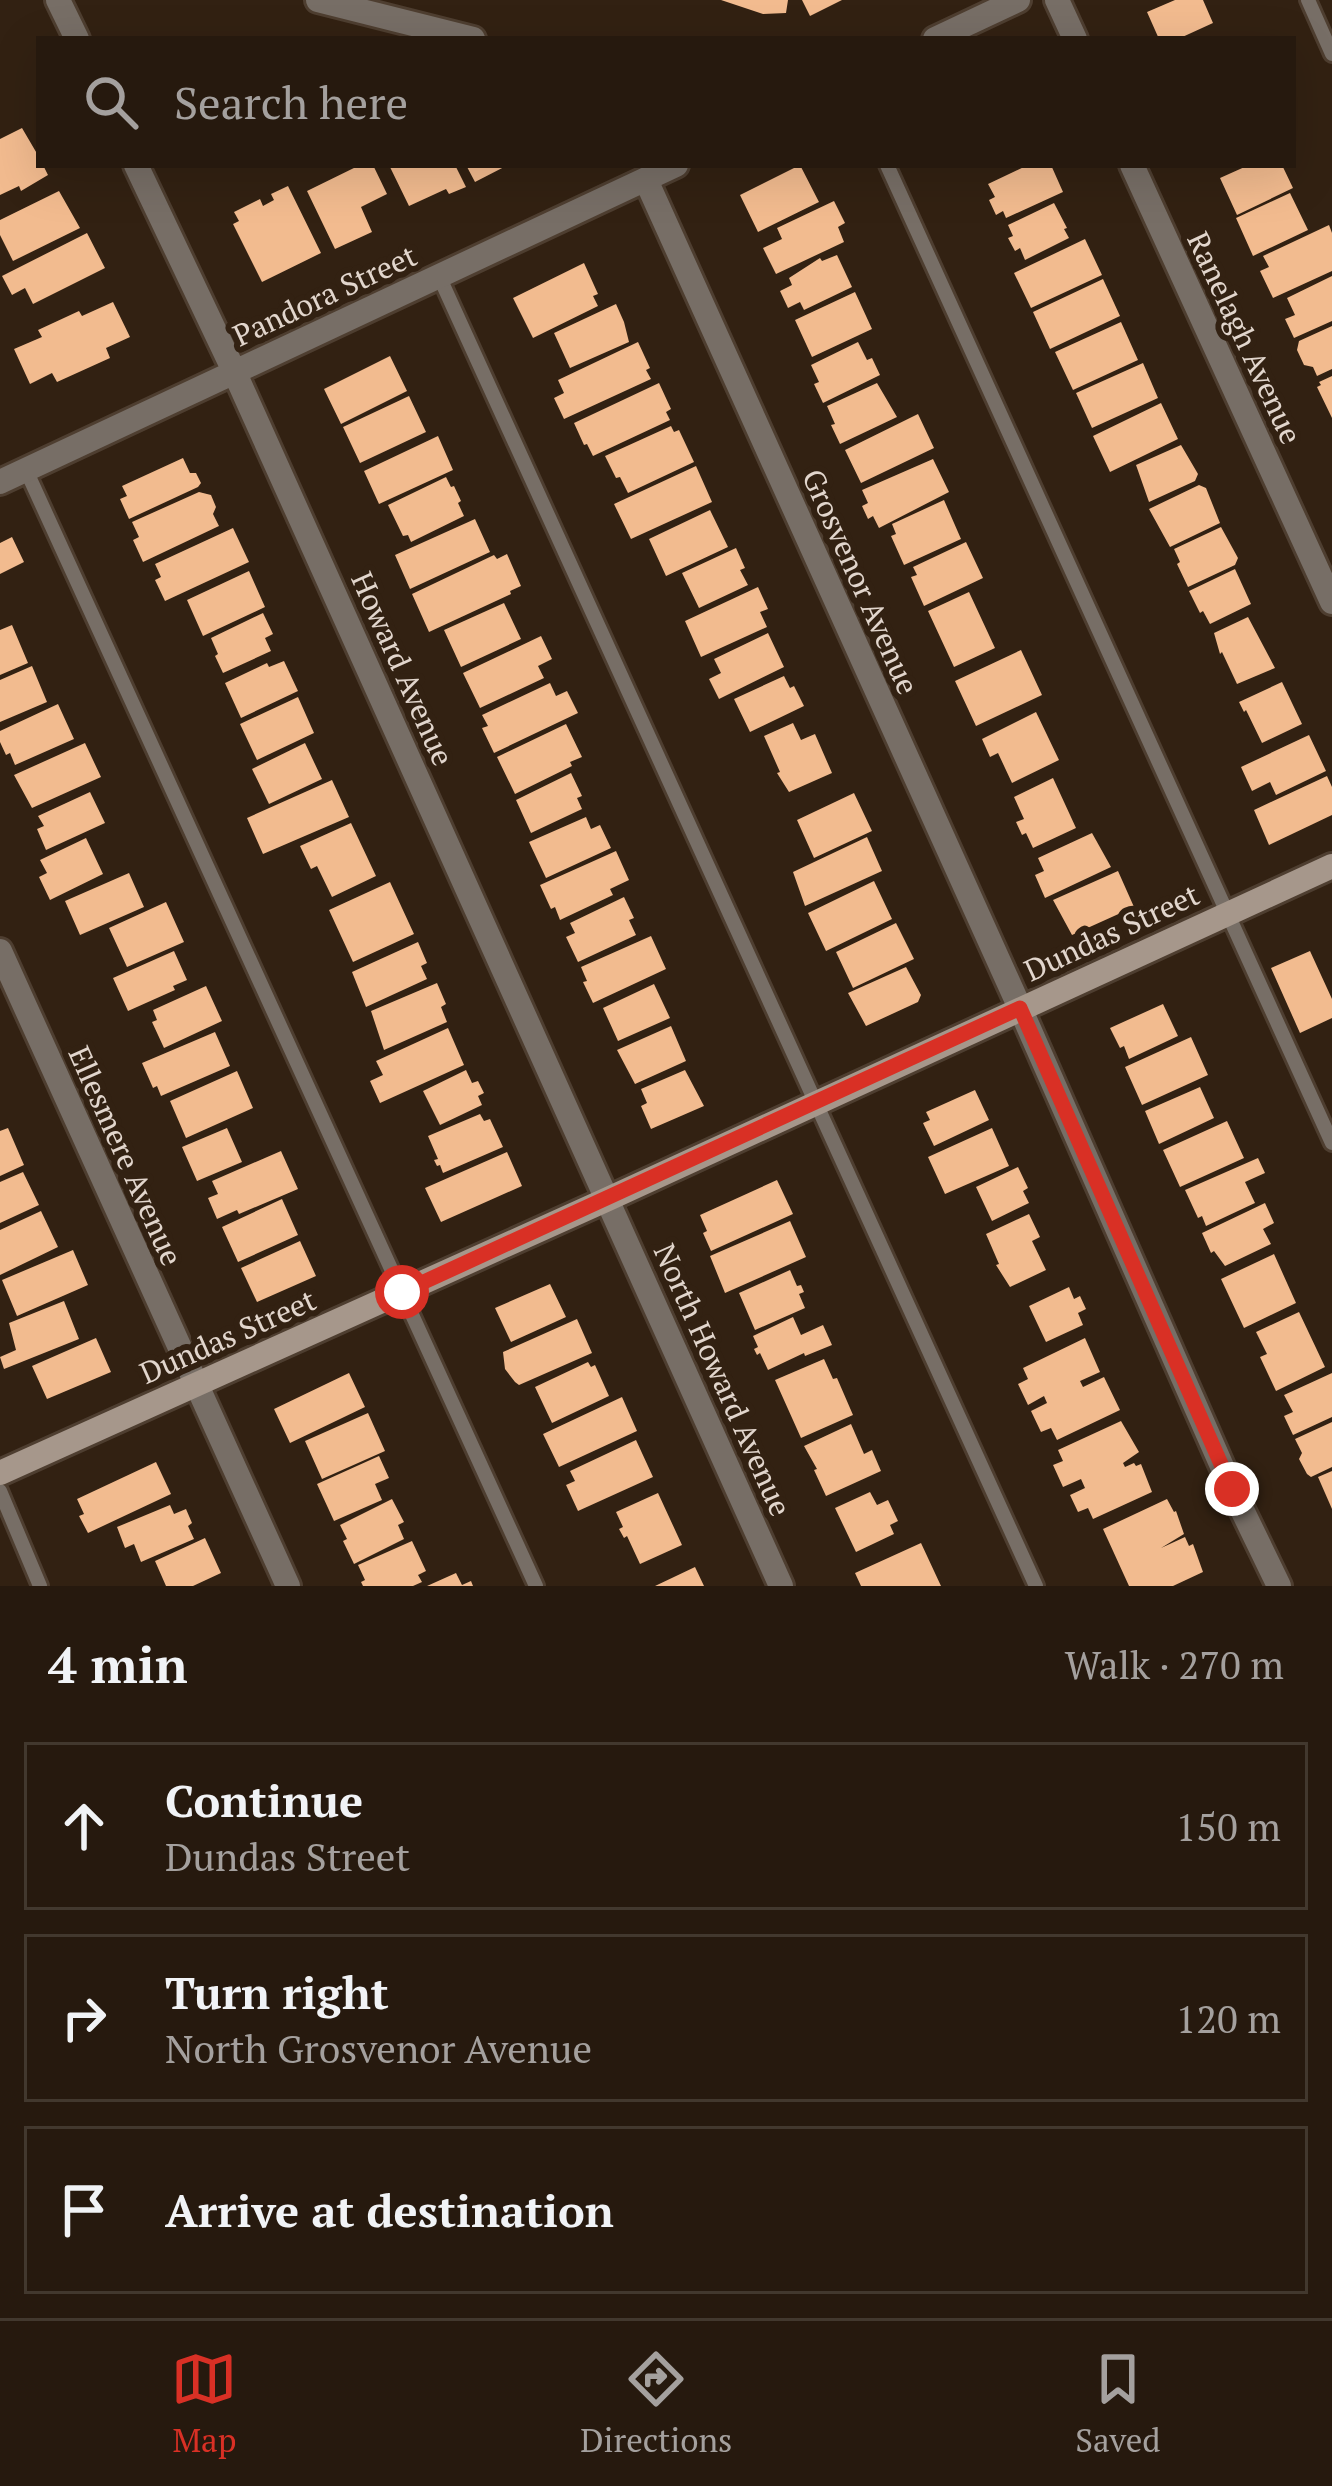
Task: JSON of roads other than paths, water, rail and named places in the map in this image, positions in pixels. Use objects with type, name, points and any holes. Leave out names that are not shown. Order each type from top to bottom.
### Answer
[{"type":"street","points":[[58,0],[76,36]]},
{"type":"street","points":[[318,0],[461,36]]},
{"type":"street","points":[[941,36],[1018,0]]},
{"type":"street","points":[[1057,0],[1074,36]]},
{"type":"street","name":"Howard Avenue","points":[[137,168],[608,1199]]},
{"type":"street","name":"Pandora Street","points":[[0,482],[670,168]]},
{"type":"street","name":"Ranelagh Avenue","points":[[1133,168],[1332,602]]},
{"type":"street","name":"Grosvenor Avenue","points":[[646,180],[1279,1586]]},
{"type":"street","name":"Dundas Street","points":[[0,1473],[1332,866]]},
{"type":"street","name":"Ellesmere Avenue","points":[[0,951],[288,1586]]},
{"type":"street","name":"North Howard Avenue","points":[[608,1199],[781,1586]]},
{"type":"lane","points":[[1308,0],[1332,54]]},
{"type":"lane","points":[[888,168],[1332,1143]]},
{"type":"lane","points":[[440,276],[1036,1586]]},
{"type":"lane","points":[[26,470],[536,1586]]},
{"type":"lane","points":[[0,1491],[40,1586]]}]
